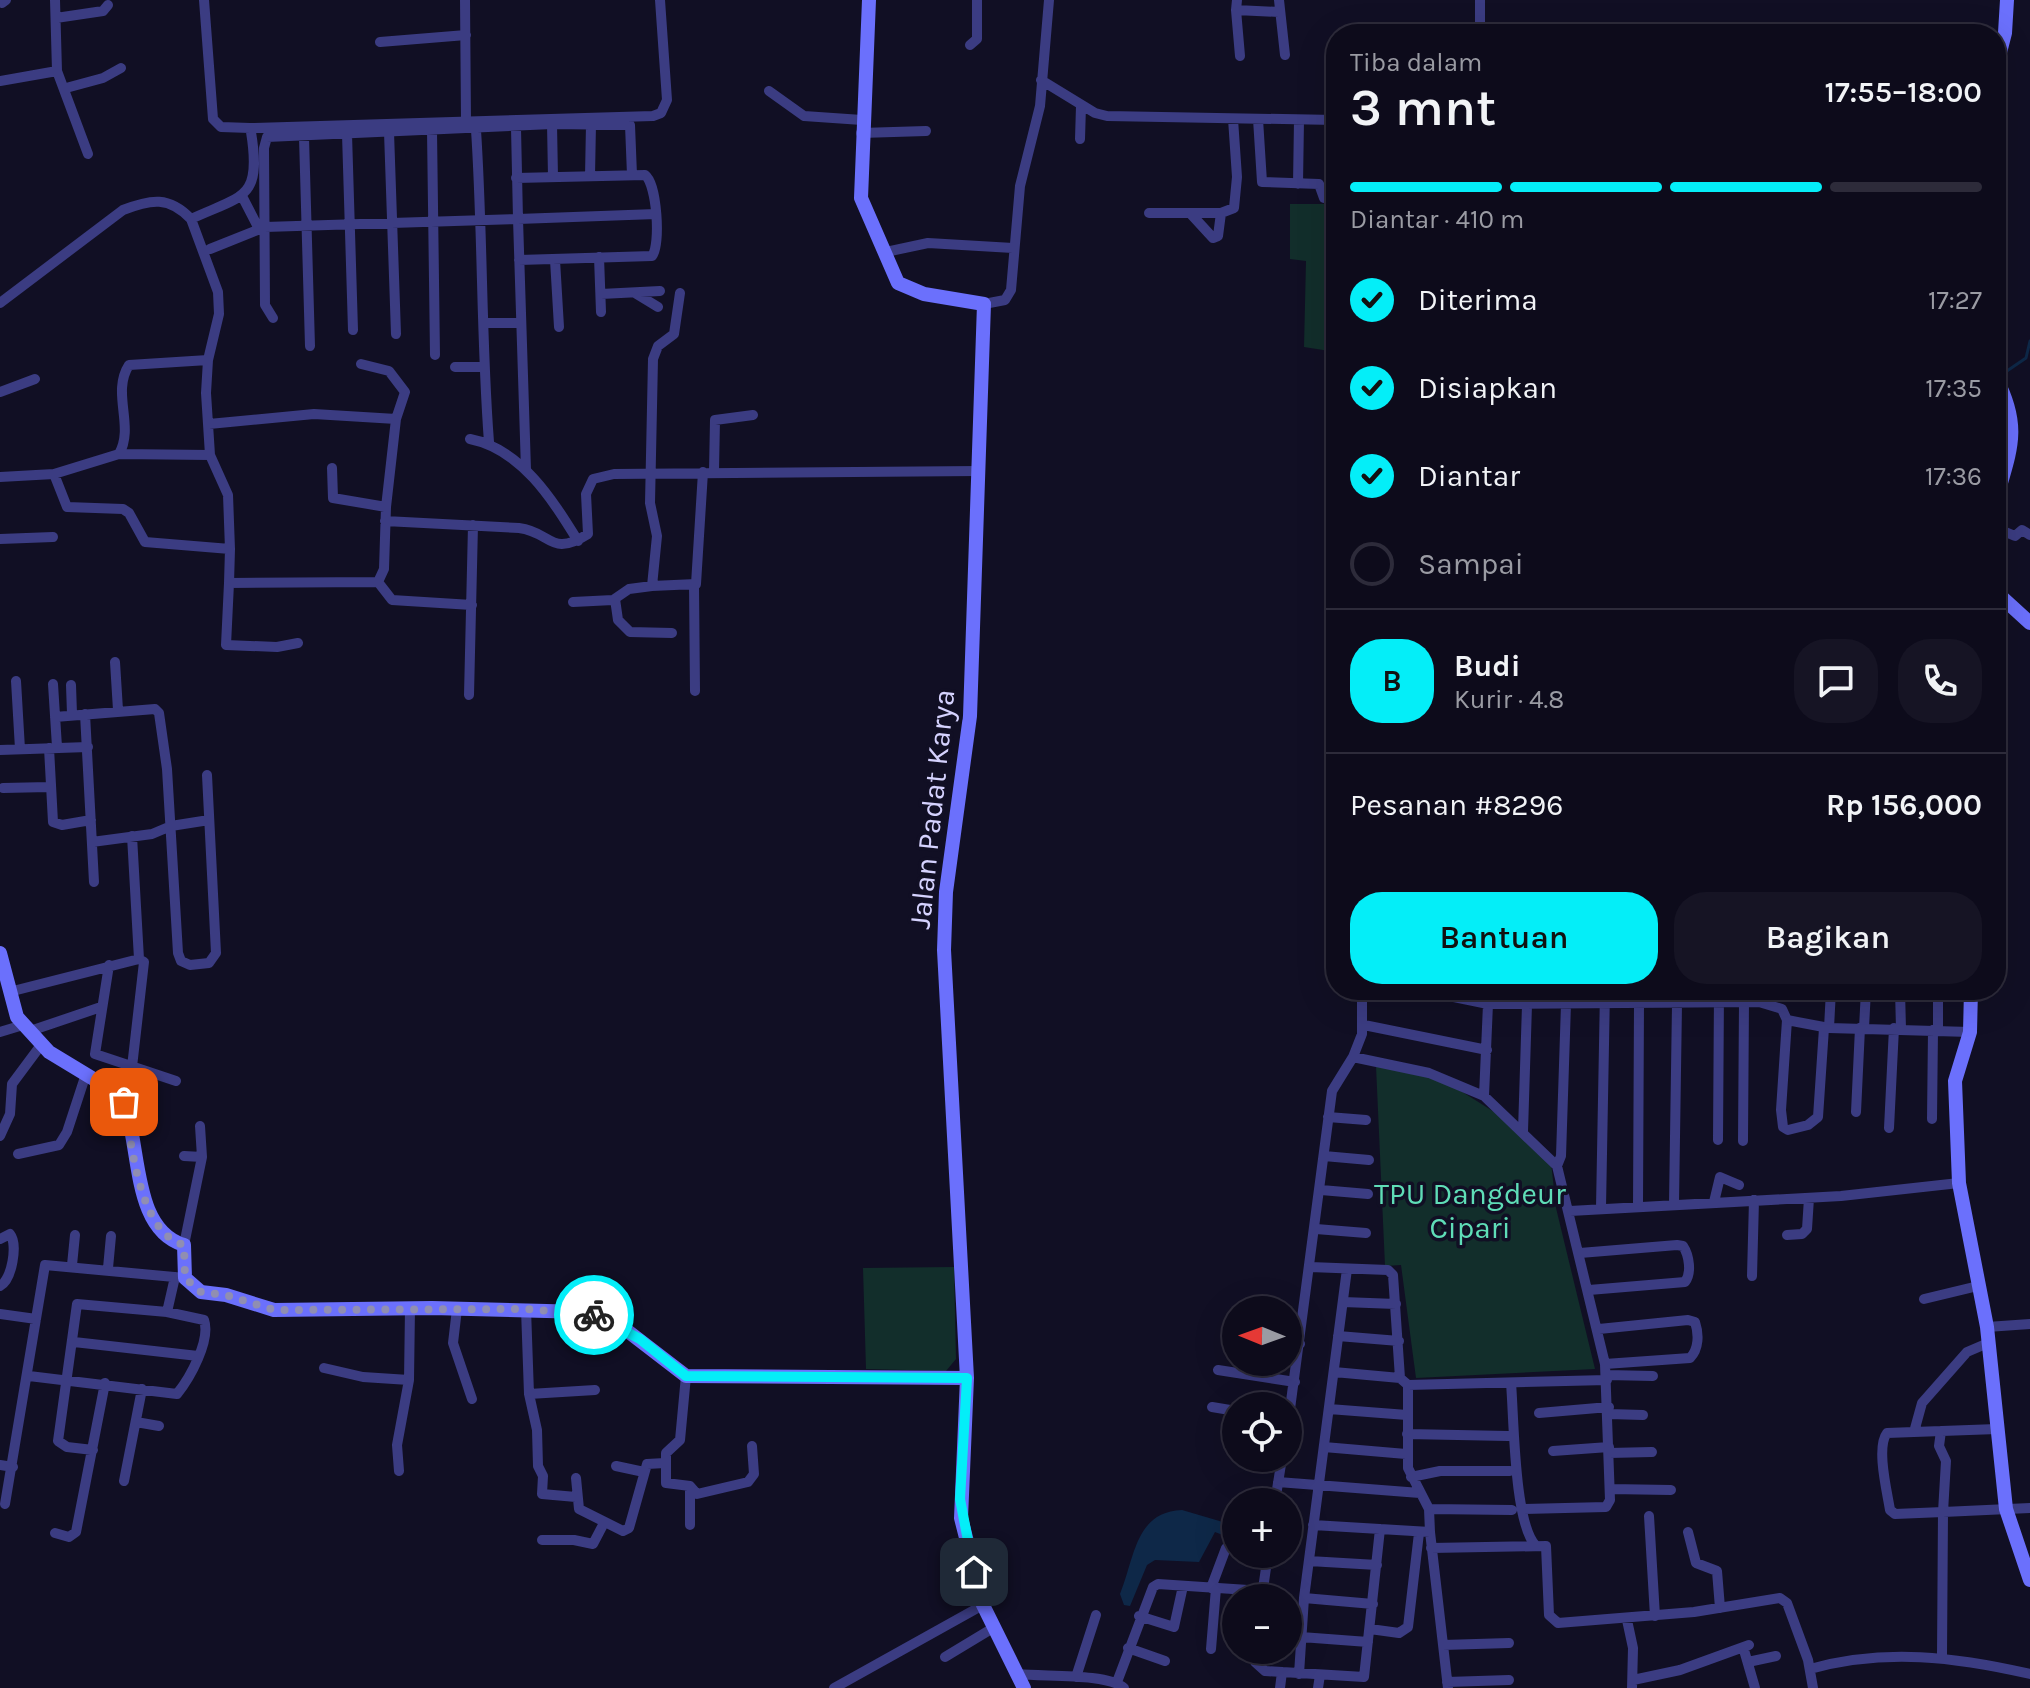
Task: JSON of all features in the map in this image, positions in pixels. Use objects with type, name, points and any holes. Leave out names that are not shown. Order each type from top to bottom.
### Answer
[{"type":"street","points":[[55,0],[57,71],[66,88],[88,154]]},
{"type":"street","points":[[204,0],[213,119],[225,128],[661,113],[667,100],[660,0]]},
{"type":"street","points":[[465,0],[466,121]]},
{"type":"street","points":[[869,0],[861,126],[863,209],[886,252],[892,275],[898,283],[924,294],[984,304],[998,303],[1008,297],[1020,186],[1038,120],[1049,0]]},
{"type":"street","points":[[970,45],[977,39],[977,0]]},
{"type":"street","points":[[1480,0],[1480,24]]},
{"type":"street","points":[[2006,24],[2007,0]]},
{"type":"street","points":[[56,18],[103,11],[108,5]]},
{"type":"street","points":[[1240,56],[1236,5],[1279,6],[1285,55]]},
{"type":"street","points":[[380,42],[466,35]]},
{"type":"street","points":[[66,88],[103,78],[121,68]]},
{"type":"street","points":[[0,81],[57,71]]},
{"type":"street","points":[[1041,80],[1081,106],[1107,116],[1326,120]]},
{"type":"street","points":[[769,91],[804,116],[861,126],[926,131]]},
{"type":"street","points":[[1080,139],[1081,106]]},
{"type":"street","points":[[1149,213],[1221,213],[1234,208],[1233,119]]},
{"type":"street","points":[[1258,119],[1262,182],[1320,184],[1324,198]]},
{"type":"street","points":[[1298,184],[1299,120]]},
{"type":"street","points":[[552,124],[553,177]]},
{"type":"street","points":[[273,318],[265,305],[262,228],[265,139],[552,124],[631,125],[632,175]]},
{"type":"street","points":[[590,176],[591,124]]},
{"type":"street","points":[[191,219],[243,198],[250,187],[253,144],[250,128]]},
{"type":"street","points":[[516,128],[526,470]]},
{"type":"street","points":[[476,130],[482,221],[483,367],[489,442]]},
{"type":"street","points":[[432,131],[435,355]]},
{"type":"street","points":[[389,132],[396,334]]},
{"type":"street","points":[[347,134],[353,330]]},
{"type":"street","points":[[304,137],[310,346]]},
{"type":"street","points":[[516,178],[650,177],[656,214],[654,255],[519,260]]},
{"type":"street","points":[[243,198],[262,228]]},
{"type":"street","points":[[0,303],[123,210],[145,201],[163,200],[178,206],[191,219],[218,292],[219,314],[208,360],[209,424],[210,455],[228,495],[230,549],[226,645],[277,647],[298,643]]},
{"type":"street","points":[[1190,213],[1213,238],[1218,236],[1221,213]]},
{"type":"street","points":[[210,249],[262,228],[656,214]]},
{"type":"street","points":[[886,252],[928,243],[1013,248]]},
{"type":"street","points":[[599,257],[601,312]]},
{"type":"street","points":[[555,260],[559,327]]},
{"type":"street","points":[[601,294],[660,291]]},
{"type":"street","points":[[635,293],[658,307]]},
{"type":"street","points":[[652,586],[657,536],[650,503],[654,353],[674,334],[680,293]]},
{"type":"street","name":"Jalan Padat Karya","points":[[984,304],[970,716],[944,919],[967,1378],[961,1518],[983,1605],[1022,1681]]},
{"type":"street","points":[[485,323],[521,323]]},
{"type":"street","points":[[119,454],[125,436],[122,379],[129,365],[208,360]]},
{"type":"street","points":[[361,364],[389,371],[405,392],[396,419],[386,507],[384,569],[378,582]]},
{"type":"street","points":[[455,367],[483,367]]},
{"type":"street","points":[[0,392],[35,379]]},
{"type":"street","points":[[2006,401],[2014,437],[2006,465]]},
{"type":"street","points":[[209,424],[314,414],[396,419]]},
{"type":"street","points":[[695,691],[694,584],[715,420],[753,415]]},
{"type":"street","points":[[470,439],[489,442],[526,470],[552,499],[578,541]]},
{"type":"street","points":[[0,477],[54,474],[119,454],[210,455]]},
{"type":"street","points":[[332,468],[333,498],[386,507]]},
{"type":"street","points":[[385,521],[532,529],[549,543],[558,545],[578,541],[588,534],[586,494],[593,479],[614,474],[979,471]]},
{"type":"street","points":[[54,474],[67,507],[123,509],[129,513],[145,542],[230,549]]},
{"type":"street","points":[[469,695],[473,525]]},
{"type":"street","points":[[2006,533],[2013,536],[2022,530],[2030,535]]},
{"type":"street","points":[[0,539],[53,537]]},
{"type":"street","points":[[229,583],[378,582]]},
{"type":"street","points":[[378,582],[392,600],[472,605]]},
{"type":"street","points":[[573,602],[615,599],[629,589],[694,584]]},
{"type":"street","points":[[615,599],[618,620],[630,632],[672,633]]},
{"type":"street","points":[[2006,601],[2030,623]]},
{"type":"street","points":[[115,662],[118,710]]},
{"type":"street","points":[[16,681],[20,749]]},
{"type":"street","points":[[53,684],[55,717],[49,787],[53,822],[62,825],[91,820]]},
{"type":"street","points":[[71,685],[72,714]]},
{"type":"street","points":[[55,717],[118,710],[155,709],[159,713],[171,826],[178,953],[181,961],[190,965],[205,964],[213,960],[216,953],[207,775]]},
{"type":"street","points":[[85,714],[94,882]]},
{"type":"street","points":[[0,750],[88,747]]},
{"type":"street","points":[[3,788],[49,787]]},
{"type":"street","points":[[92,842],[152,834],[171,826],[209,820]]},
{"type":"street","points":[[132,836],[139,959]]},
{"type":"street","points":[[0,953],[9,992],[26,1028],[41,1045],[120,1095],[135,1165],[154,1223],[161,1234],[184,1245]]},
{"type":"street","points":[[9,992],[109,965],[139,959],[144,962],[132,1067]]},
{"type":"street","points":[[109,965],[95,1054],[176,1081]]},
{"type":"street","points":[[1302,1329],[1328,1117],[1337,1079],[1353,1057],[1364,1025],[1363,1000]]},
{"type":"street","points":[[1472,1000],[1527,1005],[1679,1003],[1696,1000]]},
{"type":"street","points":[[1484,1096],[1495,1000]]},
{"type":"street","points":[[1601,1208],[1604,1000]]},
{"type":"street","points":[[1638,1206],[1643,1000]]},
{"type":"street","points":[[1674,1204],[1680,1000]]},
{"type":"street","points":[[1718,1140],[1719,1000]]},
{"type":"street","points":[[1739,1000],[1782,1009],[1787,1020],[1781,1110],[1783,1127],[1788,1130],[1816,1122],[1818,1117],[1830,1000]]},
{"type":"street","points":[[1856,1112],[1865,1000]]},
{"type":"street","points":[[1889,1128],[1899,1000]]},
{"type":"street","points":[[1932,1119],[1938,1000]]},
{"type":"street","points":[[1971,1000],[1970,1032],[1955,1081],[1959,1183],[1987,1327],[2006,1509],[2030,1580]]},
{"type":"street","points":[[1743,1141],[1749,1002]]},
{"type":"street","points":[[1557,1166],[1561,1156],[1566,1004]]},
{"type":"street","points":[[1523,1131],[1527,1005]]},
{"type":"street","points":[[0,1032],[101,1007]]},
{"type":"street","points":[[1787,1020],[1826,1028],[1970,1032]]},
{"type":"street","points":[[1364,1025],[1487,1050]]},
{"type":"street","points":[[0,1136],[10,1114],[12,1084],[41,1045]]},
{"type":"street","points":[[1353,1057],[1429,1073],[1484,1096],[1557,1166],[1599,1329],[1609,1411],[1610,1489],[1606,1507],[1429,1509]]},
{"type":"street","points":[[18,1154],[59,1145],[67,1132],[86,1074]]},
{"type":"street","points":[[1328,1117],[1366,1120]]},
{"type":"street","points":[[167,1312],[180,1277],[202,1157],[200,1126]]},
{"type":"street","points":[[184,1156],[202,1157]]},
{"type":"street","points":[[1324,1156],[1369,1160]]},
{"type":"street","points":[[1714,1202],[1720,1177],[1739,1185]]},
{"type":"street","points":[[1570,1211],[1809,1198],[1959,1183]]},
{"type":"street","points":[[1321,1190],[1368,1194]]},
{"type":"street","points":[[1787,1235],[1802,1234],[1807,1229],[1809,1198]]},
{"type":"street","points":[[1752,1276],[1754,1200]]},
{"type":"street","points":[[1316,1229],[1366,1233]]},
{"type":"street","points":[[0,1239],[10,1234],[14,1243],[8,1278],[6,1284],[0,1286]]},
{"type":"street","points":[[72,1265],[75,1235]]},
{"type":"street","points":[[108,1268],[111,1236]]},
{"type":"street","points":[[1580,1253],[1677,1245],[1683,1246],[1687,1254],[1688,1277],[1685,1282],[1589,1290]]},
{"type":"street","points":[[5,1504],[29,1376],[45,1265],[108,1268],[180,1277],[201,1292],[226,1295],[274,1310],[410,1308],[585,1312],[608,1320],[640,1339],[686,1376],[967,1378]]},
{"type":"street","points":[[1310,1267],[1388,1270],[1396,1280],[1407,1415],[1406,1454],[1411,1477],[1429,1509],[1408,1627],[1399,1633],[1370,1629]]},
{"type":"street","points":[[1302,1624],[1347,1269]]},
{"type":"street","points":[[1924,1299],[1978,1286]]},
{"type":"street","points":[[29,1376],[69,1381],[105,1383],[177,1394],[198,1356],[206,1330],[204,1320],[78,1299],[69,1381],[58,1441],[67,1447],[93,1450]]},
{"type":"street","points":[[1343,1302],[1396,1304]]},
{"type":"street","points":[[399,1471],[397,1445],[409,1380],[410,1308]]},
{"type":"street","points":[[457,1309],[453,1343],[472,1399]]},
{"type":"street","points":[[526,1309],[529,1394],[537,1430],[538,1466],[543,1476],[542,1494],[576,1497]]},
{"type":"street","points":[[0,1314],[36,1319]]},
{"type":"street","points":[[1334,1372],[1404,1382],[1511,1383],[1606,1373],[1690,1358],[1695,1353],[1698,1330],[1695,1322],[1688,1320],[1599,1329]]},
{"type":"street","points":[[1987,1327],[2030,1324]]},
{"type":"street","points":[[1338,1336],[1399,1341]]},
{"type":"street","points":[[74,1342],[198,1356]]},
{"type":"street","points":[[1914,1432],[1922,1403],[1967,1352],[1988,1343]]},
{"type":"street","points":[[324,1368],[363,1377],[409,1380]]},
{"type":"street","points":[[1218,1370],[1295,1382]]},
{"type":"street","points":[[1606,1373],[1653,1376]]},
{"type":"street","points":[[686,1376],[680,1440],[666,1453],[666,1483],[690,1486],[697,1494],[753,1479],[752,1446]]},
{"type":"street","points":[[1293,1392],[1296,1376]]},
{"type":"street","points":[[55,1533],[69,1537],[76,1532],[105,1383]]},
{"type":"street","points":[[1511,1383],[1517,1510],[1536,1546]]},
{"type":"street","points":[[124,1481],[142,1389]]},
{"type":"street","points":[[529,1394],[595,1390]]},
{"type":"street","points":[[1212,1407],[1222,1409]]},
{"type":"street","points":[[1329,1409],[1407,1415]]},
{"type":"street","points":[[1539,1413],[1609,1411],[1643,1415]]},
{"type":"street","points":[[136,1422],[159,1426]]},
{"type":"street","points":[[1997,1429],[1887,1433],[1882,1439],[1882,1464],[1887,1474],[1890,1510],[1895,1514],[2030,1508]]},
{"type":"street","points":[[1941,1431],[1939,1446],[1946,1461],[1942,1656]]},
{"type":"street","points":[[1407,1434],[1508,1436]]},
{"type":"street","points":[[1324,1447],[1406,1454]]},
{"type":"street","points":[[1553,1451],[1652,1452]]},
{"type":"street","points":[[576,1478],[580,1511],[618,1530],[629,1528],[644,1472],[650,1462],[665,1463]]},
{"type":"street","points":[[0,1465],[13,1467]]},
{"type":"street","points":[[616,1466],[644,1472]]},
{"type":"street","points":[[1411,1477],[1425,1472],[1510,1471]]},
{"type":"street","points":[[1277,1488],[1280,1472]]},
{"type":"street","points":[[1278,1482],[1420,1493]]},
{"type":"street","points":[[690,1486],[690,1525]]},
{"type":"street","points":[[1610,1489],[1671,1490]]},
{"type":"street","points":[[1649,1516],[1655,1616]]},
{"type":"street","points":[[542,1540],[574,1540],[593,1544],[604,1523]]},
{"type":"street","points":[[1313,1525],[1425,1533]]},
{"type":"street","points":[[1257,1664],[1258,1668],[1282,1672],[1364,1677],[1380,1529]]},
{"type":"street","points":[[1688,1532],[1696,1563],[1717,1571],[1720,1608]]},
{"type":"street","points":[[1425,1533],[1431,1548],[1447,1685],[1509,1680]]},
{"type":"street","points":[[1431,1548],[1546,1546],[1549,1554],[1549,1615],[1555,1622],[1627,1620],[1784,1599],[1810,1669],[1813,1688]]},
{"type":"street","points":[[1211,1649],[1214,1588],[1222,1561]]},
{"type":"street","points":[[1309,1561],[1377,1565]]},
{"type":"street","points":[[1022,1681],[1076,1677],[1120,1685],[1128,1648],[1153,1587],[1158,1584],[1222,1589]]},
{"type":"street","points":[[1139,1616],[1174,1627],[1183,1586]]},
{"type":"street","points":[[1304,1598],[1373,1604]]},
{"type":"street","points":[[834,1688],[983,1605]]},
{"type":"street","points":[[1076,1677],[1096,1615]]},
{"type":"street","points":[[1627,1620],[1633,1684],[1746,1648],[1755,1688]]},
{"type":"street","points":[[945,1657],[993,1628]]},
{"type":"street","points":[[1302,1637],[1368,1642]]},
{"type":"street","points":[[1443,1645],[1509,1643]]},
{"type":"street","points":[[1128,1648],[1165,1661]]},
{"type":"street","points":[[1748,1662],[1776,1656]]},
{"type":"street","points":[[1810,1669],[1839,1661],[1942,1656],[2030,1674]]},
{"type":"street","points":[[1299,1674],[1300,1664]]},
{"type":"street","points":[[1280,1688],[1282,1672]]},
{"type":"street","points":[[1318,1688],[1320,1675]]},
{"type":"green space","points":[[1290,204],[1325,204],[1326,350],[1304,347],[1306,261],[1290,259]]},
{"type":"green space","name":"TPU Dangdeur Cipari","points":[[1376,1066],[1445,1081],[1518,1127],[1551,1162],[1556,1208],[1595,1369],[1416,1378],[1401,1265],[1385,1266]]},
{"type":"green space","points":[[954,1267],[956,1359],[946,1371],[866,1369],[863,1268]]},
{"type":"water","points":[[1182,1510],[1222,1522],[1222,1535],[1215,1532],[1199,1562],[1155,1560],[1147,1565],[1130,1606],[1124,1605],[1120,1594],[1139,1539],[1155,1519]]},
{"type":"waterway","points":[[2006,372],[2026,358],[2030,341]]},
{"type":"way so far","points":[[124,1102],[135,1165],[154,1223],[161,1234],[184,1245],[187,1250],[185,1278],[201,1292],[226,1295],[274,1310],[297,1312],[432,1308],[526,1309],[594,1315]]},
{"type":"route","points":[[594,1315],[621,1326],[686,1376],[967,1378],[960,1499],[961,1518],[974,1572]]}]
